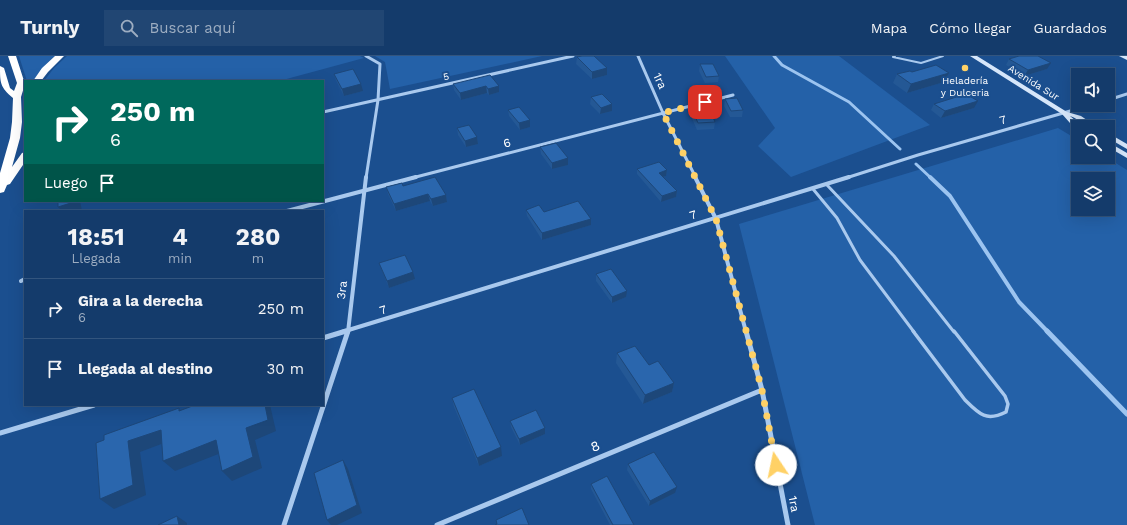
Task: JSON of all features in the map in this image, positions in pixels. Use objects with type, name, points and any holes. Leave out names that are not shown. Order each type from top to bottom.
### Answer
[{"type":"highway","points":[[0,189],[15,138],[17,122],[17,97],[21,83],[12,56]]},
{"type":"highway","points":[[38,80],[45,70],[60,56]]},
{"type":"highway","points":[[0,68],[6,88],[17,97]]},
{"type":"highway","points":[[0,189],[24,156]]},
{"type":"street","name":"3ra","points":[[324,404],[348,331],[364,191],[378,100],[380,64],[366,56]]},
{"type":"street","name":"5","points":[[324,112],[573,56]]},
{"type":"street","name":"1ra","points":[[638,56],[663,113],[716,219],[762,390],[788,525]]},
{"type":"street","name":"Avenida Sur","points":[[973,56],[1065,113],[1079,117],[1084,120]]},
{"type":"street","points":[[1122,56],[1127,58]]},
{"type":"street","name":"6","points":[[324,201],[733,94]]},
{"type":"street","points":[[1115,98],[1127,94]]},
{"type":"street","name":"7","points":[[324,338],[813,190],[918,155],[1071,111]]},
{"type":"street","name":"Avenida Sur","points":[[1065,113],[1071,121]]},
{"type":"street","points":[[1115,139],[1127,147]]},
{"type":"street","points":[[1115,148],[1127,156]]},
{"type":"street","name":"6","points":[[291,210],[322,202]]},
{"type":"street","name":"8","points":[[437,525],[762,390]]},
{"type":"street","points":[[0,433],[91,406]]},
{"type":"street","name":"3ra","points":[[284,525],[323,406]]},
{"type":"lane","points":[[895,56],[893,57],[921,63],[943,56]]},
{"type":"lane","points":[[813,190],[837,218],[860,260],[964,400],[976,412],[988,418],[999,417],[1006,412],[1008,404],[1005,396],[894,256],[827,185]]},
{"type":"shaded area","points":[[19,56],[55,56],[46,64],[35,80],[27,80]]},
{"type":"shaded area","points":[[67,56],[360,56],[364,58],[283,80],[45,80],[54,68]]},
{"type":"shaded area","points":[[375,56],[542,56],[390,89],[385,62]]},
{"type":"shaded area","points":[[725,56],[839,56],[930,125],[791,177],[758,146],[775,128]]},
{"type":"shaded area","points":[[1058,128],[1071,136],[1071,164],[1115,164],[1115,163],[1127,170],[1127,525],[815,525],[739,224]]},
{"type":"building","points":[[594,56],[607,68],[592,72],[577,57]]},
{"type":"building","points":[[1019,56],[1038,56],[1051,63],[1028,70],[1009,59]]},
{"type":"building","points":[[700,64],[713,64],[719,76],[706,77]]},
{"type":"building","points":[[936,65],[949,73],[911,84],[897,74],[910,71],[912,72]]},
{"type":"building","points":[[353,69],[361,84],[342,89],[334,74]]},
{"type":"building","points":[[490,75],[499,86],[488,89],[486,86],[460,93],[453,84]]},
{"type":"building","points":[[602,94],[612,104],[601,108],[591,97]]},
{"type":"building","points":[[966,94],[978,101],[945,111],[934,104]]},
{"type":"building","points":[[737,98],[743,110],[731,111],[725,99]]},
{"type":"building","points":[[519,107],[530,120],[519,123],[508,110]]},
{"type":"building","points":[[709,108],[715,122],[698,123],[692,109]]},
{"type":"building","points":[[469,125],[477,137],[465,141],[457,128]]},
{"type":"building","points":[[556,143],[568,158],[552,163],[540,147]]},
{"type":"building","points":[[659,162],[667,170],[659,173],[677,191],[662,196],[637,169]]},
{"type":"building","points":[[435,177],[446,195],[431,199],[428,194],[394,204],[386,187],[402,183],[403,186]]},
{"type":"building","points":[[578,201],[591,219],[542,233],[526,210],[539,205],[544,212]]},
{"type":"building","points":[[58,202],[74,202],[58,207]]},
{"type":"building","points":[[405,255],[413,272],[387,281],[379,263]]},
{"type":"building","points":[[611,269],[627,291],[612,297],[596,274]]},
{"type":"building","points":[[635,346],[649,365],[658,361],[674,383],[645,395],[617,353]]},
{"type":"building","points":[[474,389],[501,447],[477,458],[452,398]]},
{"type":"building","points":[[192,406],[265,406],[268,420],[246,428],[253,457],[222,471],[216,440],[163,461],[161,430],[128,441],[133,485],[100,499],[96,443],[104,440],[104,435],[179,408],[179,411]]},
{"type":"building","points":[[536,410],[545,428],[519,439],[510,421]]},
{"type":"building","points":[[654,452],[677,487],[650,501],[628,464]]},
{"type":"building","points":[[343,460],[357,505],[327,520],[314,473]]},
{"type":"building","points":[[607,476],[634,525],[613,525],[591,484]]},
{"type":"building","points":[[522,508],[529,525],[495,525],[497,524],[496,520]]},
{"type":"building","points":[[177,516],[179,525],[158,525]]},
{"type":"waterway","points":[[774,56],[782,65],[849,102],[900,149]]},
{"type":"waterway","points":[[916,164],[931,178]]},
{"type":"waterway","points":[[930,177],[950,196],[1019,302],[1048,332]]},
{"type":"waterway","points":[[1047,331],[1127,414]]},
{"type":"place","name":"Heladería y Dulceria","points":[[965,68]]},
{"type":"route","points":[[705,102],[663,113],[716,219],[762,390],[776,465]]}]
